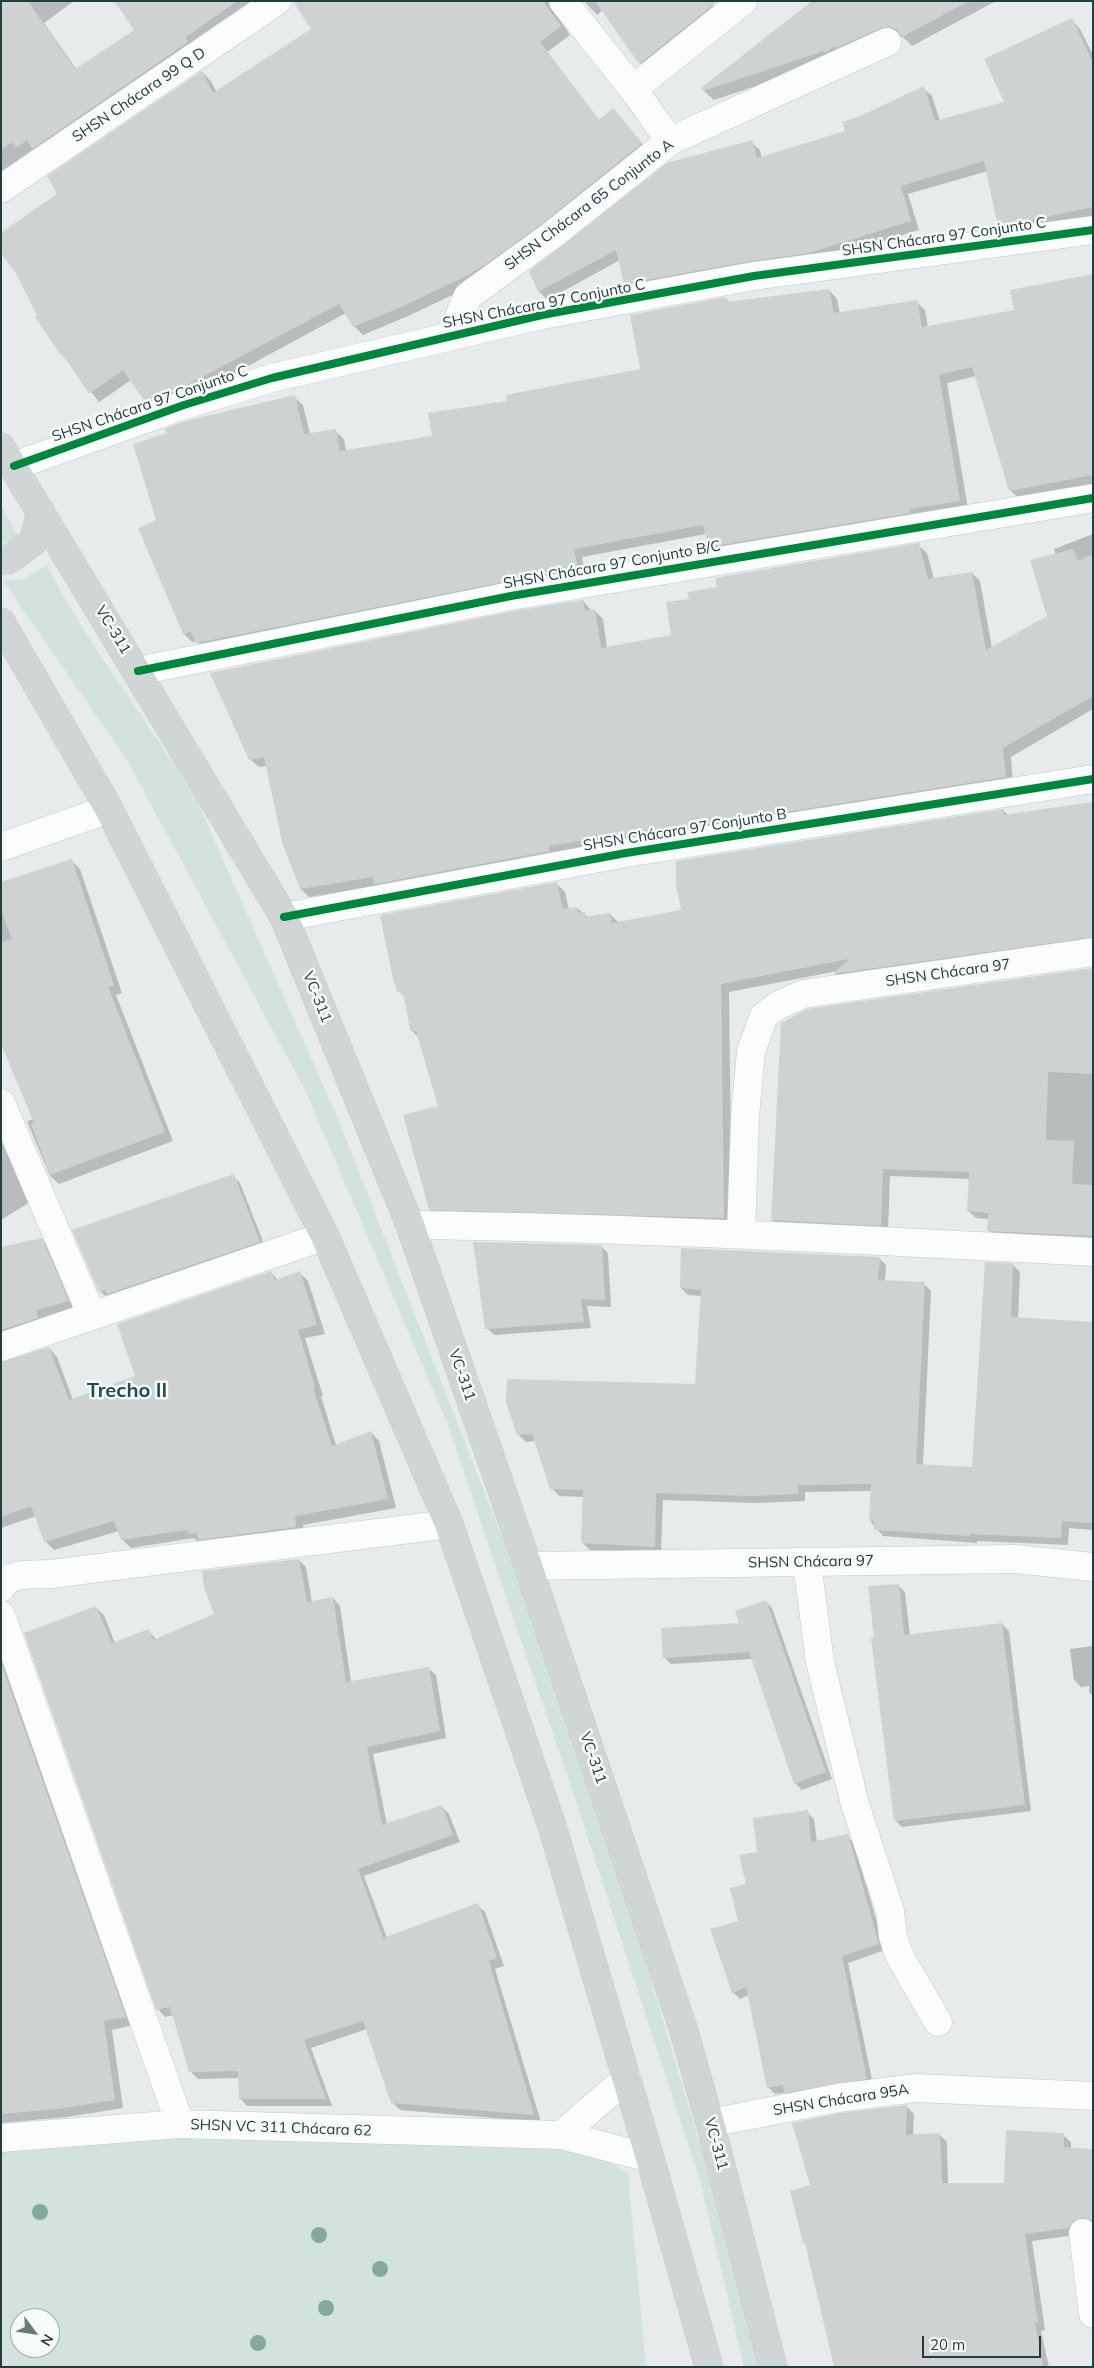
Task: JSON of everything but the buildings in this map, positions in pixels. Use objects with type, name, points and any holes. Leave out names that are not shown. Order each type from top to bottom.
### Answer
[{"type":"main road","name":"VC-311","points":[[8,456],[284,917],[410,1225],[528,1566],[683,2028],[710,2123],[773,2367]]},
{"type":"main road","points":[[1,560],[8,560],[33,542],[41,512]]},
{"type":"main road","points":[[1,622],[109,809],[325,1236],[449,1524],[552,1826],[627,2078],[709,2367]]},
{"type":"street","name":"SHSN Chácara 99 Q D","points":[[1,189],[277,1]]},
{"type":"street","points":[[563,1],[633,90],[670,141]]},
{"type":"street","points":[[633,90],[743,1]]},
{"type":"street","name":"SHSN Chácara 65 Conjunto A","points":[[458,334],[459,316],[468,296],[552,235],[670,141],[887,42]]},
{"type":"street","name":"SHSN Chácara 97 Conjunto C","points":[[8,456],[184,406],[272,378],[542,315],[754,276],[1093,230]]},
{"type":"street","name":"SHSN Chácara 97 Conjunto B/C","points":[[138,672],[511,596],[1093,498]]},
{"type":"street","name":"SHSN Chácara 97 Conjunto B","points":[[284,917],[626,853],[1093,779]]},
{"type":"street","points":[[1,847],[109,809]]},
{"type":"street","name":"SHSN Chácara 97","points":[[741,1233],[745,1117],[751,1051],[764,1016],[777,1006],[803,994],[1093,952]]},
{"type":"street","points":[[1,1103],[92,1316]]},
{"type":"street","points":[[410,1225],[565,1227],[741,1233],[1093,1252]]},
{"type":"street","points":[[1,1347],[325,1236]]},
{"type":"street","points":[[1,1588],[9,1578],[25,1575],[51,1574],[449,1524]]},
{"type":"street","name":"SHSN Chácara 97","points":[[528,1566],[1015,1559],[1093,1566]]},
{"type":"street","points":[[807,1563],[820,1662],[855,1804],[890,1911],[893,1936],[898,1955],[938,2022]]},
{"type":"street","points":[[1,1615],[180,2124]]},
{"type":"street","points":[[561,2135],[627,2078]]},
{"type":"street","name":"SHSN Chácara 95A","points":[[710,2123],[838,2098],[916,2088],[1093,2096]]},
{"type":"street","name":"SHSN VC 311 Chácara 62","points":[[1,2138],[180,2124],[561,2135],[650,2158]]},
{"type":"street","points":[[1083,2233],[1093,2314]]},
{"type":"shaded area","points":[[1,505],[19,538],[1,544]]},
{"type":"shaded area","points":[[47,565],[82,626],[198,803],[339,1121],[506,1547],[621,1879],[761,2350],[764,2367],[744,2367],[700,2180],[571,1787],[447,1423],[306,1092],[127,760],[3,581],[24,579]]},
{"type":"shaded area","points":[[180,2124],[561,2135],[628,2173],[646,2367],[1,2367],[1,2140]]},
{"type":"cycle path","points":[[14,466],[184,405],[272,378],[542,315],[754,276],[1093,230]]},
{"type":"cycle path","points":[[138,671],[511,596],[1093,498]]},
{"type":"cycle path","points":[[284,917],[626,853],[1093,779]]},
{"type":"district","name":"Trecho II","points":[[127,1391]]}]
